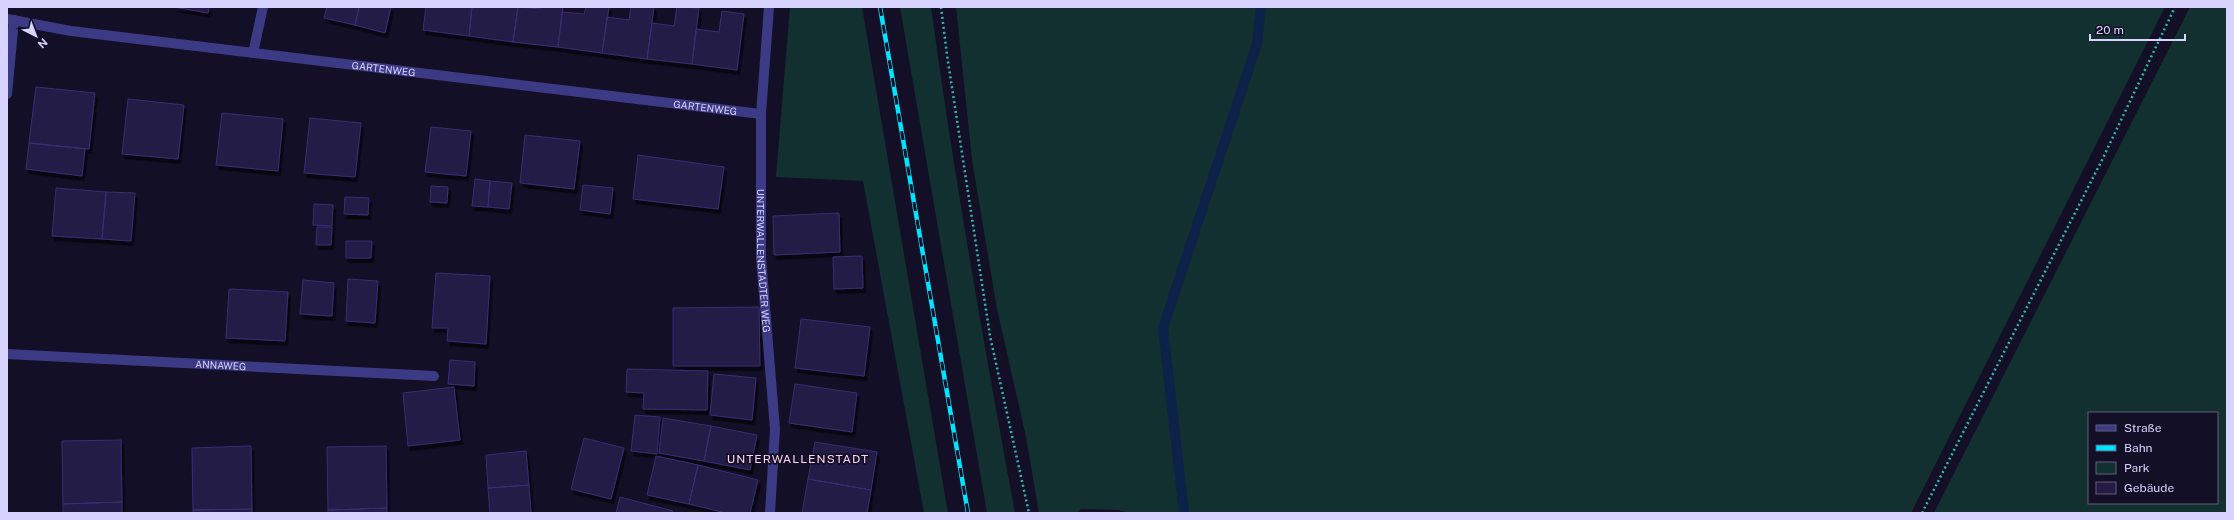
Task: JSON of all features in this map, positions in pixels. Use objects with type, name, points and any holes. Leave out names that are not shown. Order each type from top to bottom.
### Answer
[{"type":"street","points":[[253,53],[263,7]]},
{"type":"street","name":"UNTERWALLENSTADTER WEG","points":[[769,7],[761,114],[761,258],[775,429],[770,513]]},
{"type":"street","points":[[7,94],[10,20]]},
{"type":"street","name":"GARTENWEG","points":[[10,20],[71,31],[761,114]]},
{"type":"street","name":"ANNAWEG","points":[[7,354],[434,376]]},
{"type":"path","points":[[941,7],[946,55],[990,336],[1029,513]]},
{"type":"path","points":[[1922,513],[2102,160],[2175,7]]},
{"type":"green space","points":[[790,7],[862,7],[948,513],[924,513],[863,181],[776,177]]},
{"type":"green space","points":[[900,7],[931,7],[949,134],[970,261],[1015,513],[987,513]]},
{"type":"green space","points":[[956,7],[2165,7],[1911,513],[1130,513],[1119,510],[1081,509],[1078,513],[1039,513],[1026,437],[997,309],[972,160]]},
{"type":"green space","points":[[2190,7],[2227,7],[2227,513],[1934,513]]},
{"type":"building","points":[[174,7],[209,7],[208,13]]},
{"type":"building","points":[[327,7],[359,7],[355,25],[324,18]]},
{"type":"building","points":[[359,7],[391,7],[385,33],[355,25]]},
{"type":"building","points":[[426,7],[472,7],[469,36],[423,30]]},
{"type":"building","points":[[472,7],[518,7],[513,42],[469,36]]},
{"type":"building","points":[[518,7],[540,9],[540,7],[563,7],[558,47],[513,42]]},
{"type":"building","points":[[586,7],[609,7],[602,53],[558,47],[562,12],[584,14]]},
{"type":"building","points":[[631,7],[654,7],[647,59],[602,53],[607,17],[629,20]]},
{"type":"building","points":[[677,7],[699,8],[692,64],[647,59],[652,23],[674,26]]},
{"type":"building","points":[[722,11],[744,14],[737,70],[692,64],[696,29],[719,32]]},
{"type":"building","points":[[36,87],[95,93],[89,149],[29,143]]},
{"type":"building","points":[[128,99],[184,105],[178,159],[122,154]]},
{"type":"building","points":[[222,113],[283,119],[278,171],[216,165]]},
{"type":"building","points":[[310,118],[361,123],[355,177],[304,173]]},
{"type":"building","points":[[431,127],[471,131],[466,176],[425,172]]},
{"type":"building","points":[[525,135],[580,141],[574,189],[520,183]]},
{"type":"building","points":[[29,143],[85,149],[82,176],[26,169]]},
{"type":"building","points":[[638,155],[724,167],[718,209],[633,199]]},
{"type":"building","points":[[475,179],[490,181],[488,207],[472,206]]},
{"type":"building","points":[[490,181],[512,183],[509,209],[488,207]]},
{"type":"building","points":[[583,185],[613,188],[610,214],[580,210]]},
{"type":"building","points":[[431,186],[448,187],[447,203],[430,202]]},
{"type":"building","points":[[56,188],[106,192],[102,239],[52,236]]},
{"type":"building","points":[[106,192],[135,193],[131,241],[102,239]]},
{"type":"building","points":[[345,197],[369,198],[368,215],[344,214]]},
{"type":"building","points":[[314,204],[333,205],[332,226],[313,225]]},
{"type":"building","points":[[839,213],[840,252],[774,255],[773,216]]},
{"type":"building","points":[[317,227],[332,227],[331,245],[316,245]]},
{"type":"building","points":[[346,241],[372,241],[371,258],[346,258]]},
{"type":"building","points":[[862,256],[863,288],[834,289],[833,257]]},
{"type":"building","points":[[436,273],[490,276],[486,344],[447,341],[448,328],[432,328]]},
{"type":"building","points":[[348,279],[378,281],[375,323],[346,321]]},
{"type":"building","points":[[303,280],[334,283],[332,316],[300,314]]},
{"type":"building","points":[[229,289],[288,292],[285,341],[226,338]]},
{"type":"building","points":[[759,307],[760,366],[673,366],[673,308]]},
{"type":"building","points":[[801,319],[870,327],[864,376],[795,368]]},
{"type":"building","points":[[450,360],[475,362],[474,386],[448,384]]},
{"type":"building","points":[[627,369],[708,371],[707,410],[643,409],[644,393],[626,392]]},
{"type":"building","points":[[714,374],[756,378],[752,420],[710,415]]},
{"type":"building","points":[[795,384],[857,393],[852,432],[789,423]]},
{"type":"building","points":[[454,387],[460,440],[408,446],[403,393]]},
{"type":"building","points":[[635,415],[660,417],[657,454],[631,451]]},
{"type":"building","points":[[663,418],[711,426],[704,461],[659,453]]},
{"type":"building","points":[[711,426],[757,435],[750,470],[704,461]]},
{"type":"building","points":[[584,438],[624,448],[611,499],[571,489]]},
{"type":"building","points":[[121,440],[122,502],[63,504],[62,441]]},
{"type":"building","points":[[815,442],[877,452],[871,490],[808,479]]},
{"type":"building","points":[[251,446],[252,509],[193,510],[192,448]]},
{"type":"building","points":[[386,446],[387,508],[328,510],[327,447]]},
{"type":"building","points":[[526,451],[529,485],[488,488],[486,455]]},
{"type":"building","points":[[656,456],[698,465],[689,504],[647,495]]},
{"type":"building","points":[[698,465],[758,480],[750,513],[726,513],[689,504]]},
{"type":"building","points":[[808,479],[871,490],[867,513],[802,513]]},
{"type":"building","points":[[529,485],[531,513],[490,513],[488,488]]},
{"type":"building","points":[[620,497],[673,511],[673,513],[616,513]]},
{"type":"building","points":[[122,502],[122,513],[63,513],[63,504]]},
{"type":"building","points":[[387,508],[387,513],[328,513],[328,510]]},
{"type":"building","points":[[252,509],[252,513],[193,513],[193,510]]},
{"type":"waterway","points":[[1184,513],[1163,328],[1257,44],[1261,7]]},
{"type":"railway","points":[[880,7],[968,513]]},
{"type":"district","name":"UNTERWALLENSTADT","points":[[798,459]]}]
